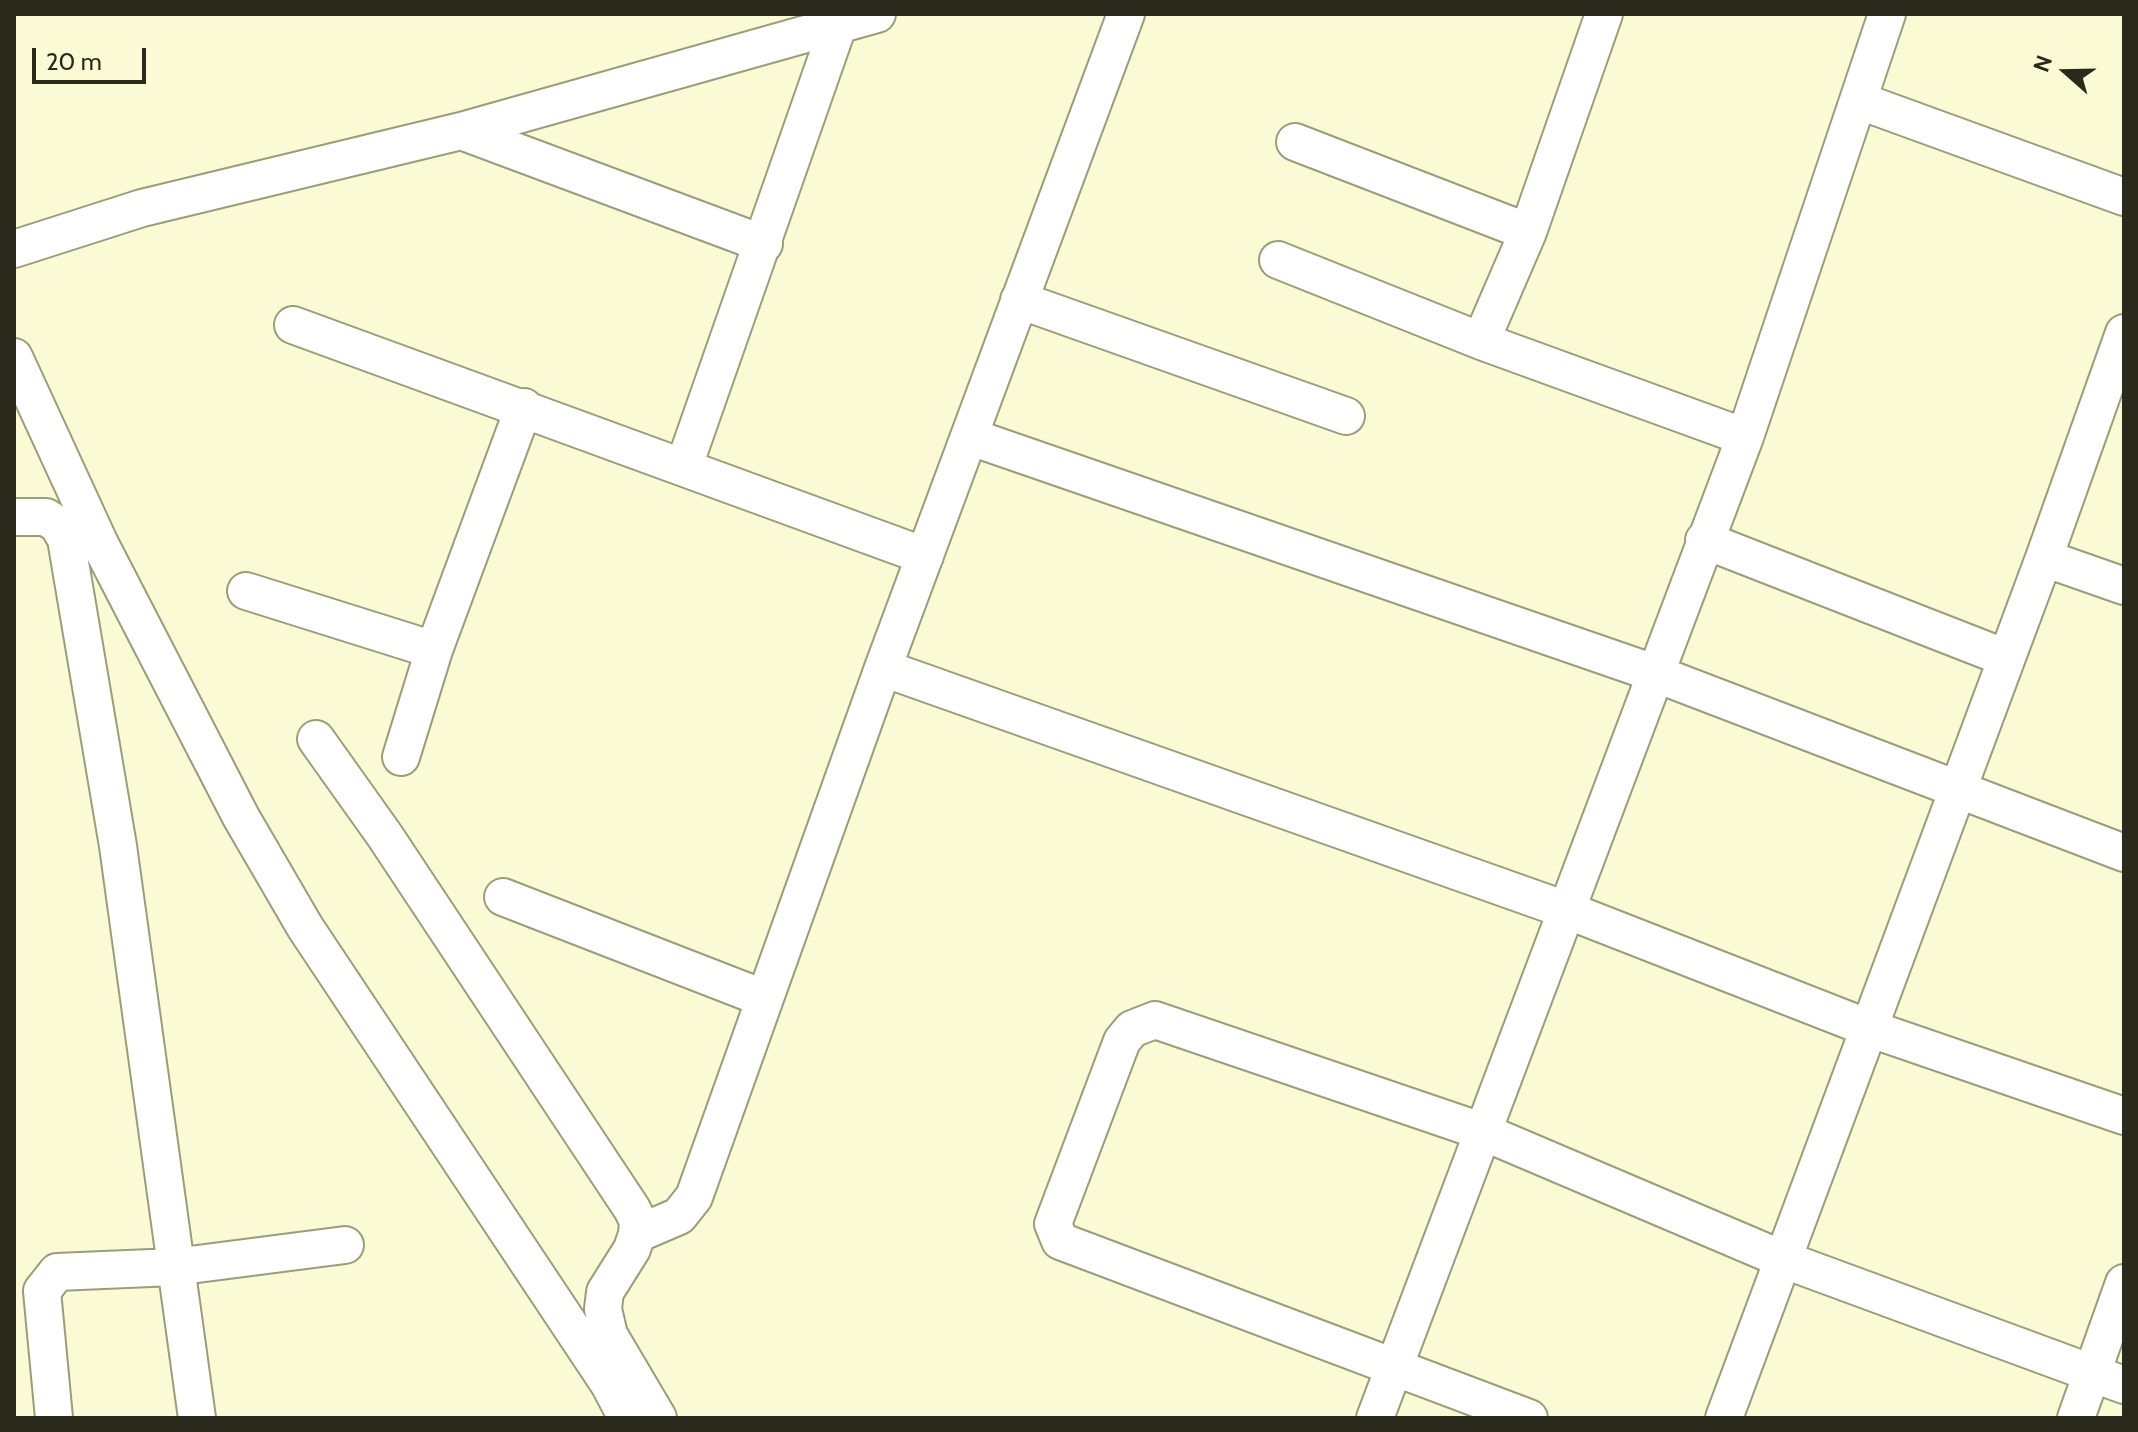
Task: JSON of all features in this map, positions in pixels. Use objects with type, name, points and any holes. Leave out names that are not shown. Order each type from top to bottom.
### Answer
[{"type":"street","points":[[14,249],[142,208],[461,131],[877,14]]},
{"type":"street","points":[[637,1234],[679,1216],[688,1208],[883,668],[1126,14]]},
{"type":"street","points":[[1481,341],[1528,232],[1604,14]]},
{"type":"street","points":[[1375,1418],[1481,1131],[1569,911],[1654,673],[1745,437],[1887,14]]},
{"type":"street","points":[[684,466],[838,26]]},
{"type":"street","points":[[1860,101],[2124,197]]},
{"type":"street","points":[[461,131],[764,244]]},
{"type":"street","points":[[1295,142],[1528,232]]},
{"type":"street","points":[[1278,260],[1481,341],[1745,437]]},
{"type":"street","points":[[1019,300],[1346,416]]},
{"type":"street","points":[[293,325],[925,556]]},
{"type":"street","points":[[1724,1418],[1871,1029],[2124,333]]},
{"type":"street","points":[[14,357],[100,544],[241,817],[305,927],[609,1384],[627,1418]]},
{"type":"street","points":[[401,757],[434,650],[524,407]]},
{"type":"street","points":[[971,437],[1654,673],[2124,853]]},
{"type":"street","points":[[14,517],[33,514],[46,517],[58,525],[66,539],[118,846],[197,1418]]},
{"type":"street","points":[[1704,540],[2006,658]]},
{"type":"street","points":[[2044,558],[2124,586]]},
{"type":"street","points":[[246,591],[434,650]]},
{"type":"street","points":[[883,668],[1569,911],[1871,1029],[2124,1116]]},
{"type":"street","points":[[316,739],[621,1189],[638,1221],[632,1249],[605,1292],[603,1309],[609,1335],[658,1418]]},
{"type":"street","points":[[503,897],[763,998]]},
{"type":"street","points":[[1529,1418],[1071,1248],[1055,1234],[1053,1224],[1122,1041],[1144,1022],[1155,1020],[1213,1038],[1481,1131],[1782,1259],[2108,1379]]},
{"type":"street","points":[[54,1418],[42,1291],[57,1272],[174,1267],[345,1245]]},
{"type":"street","points":[[2076,1418],[2108,1379],[2124,1283]]}]
